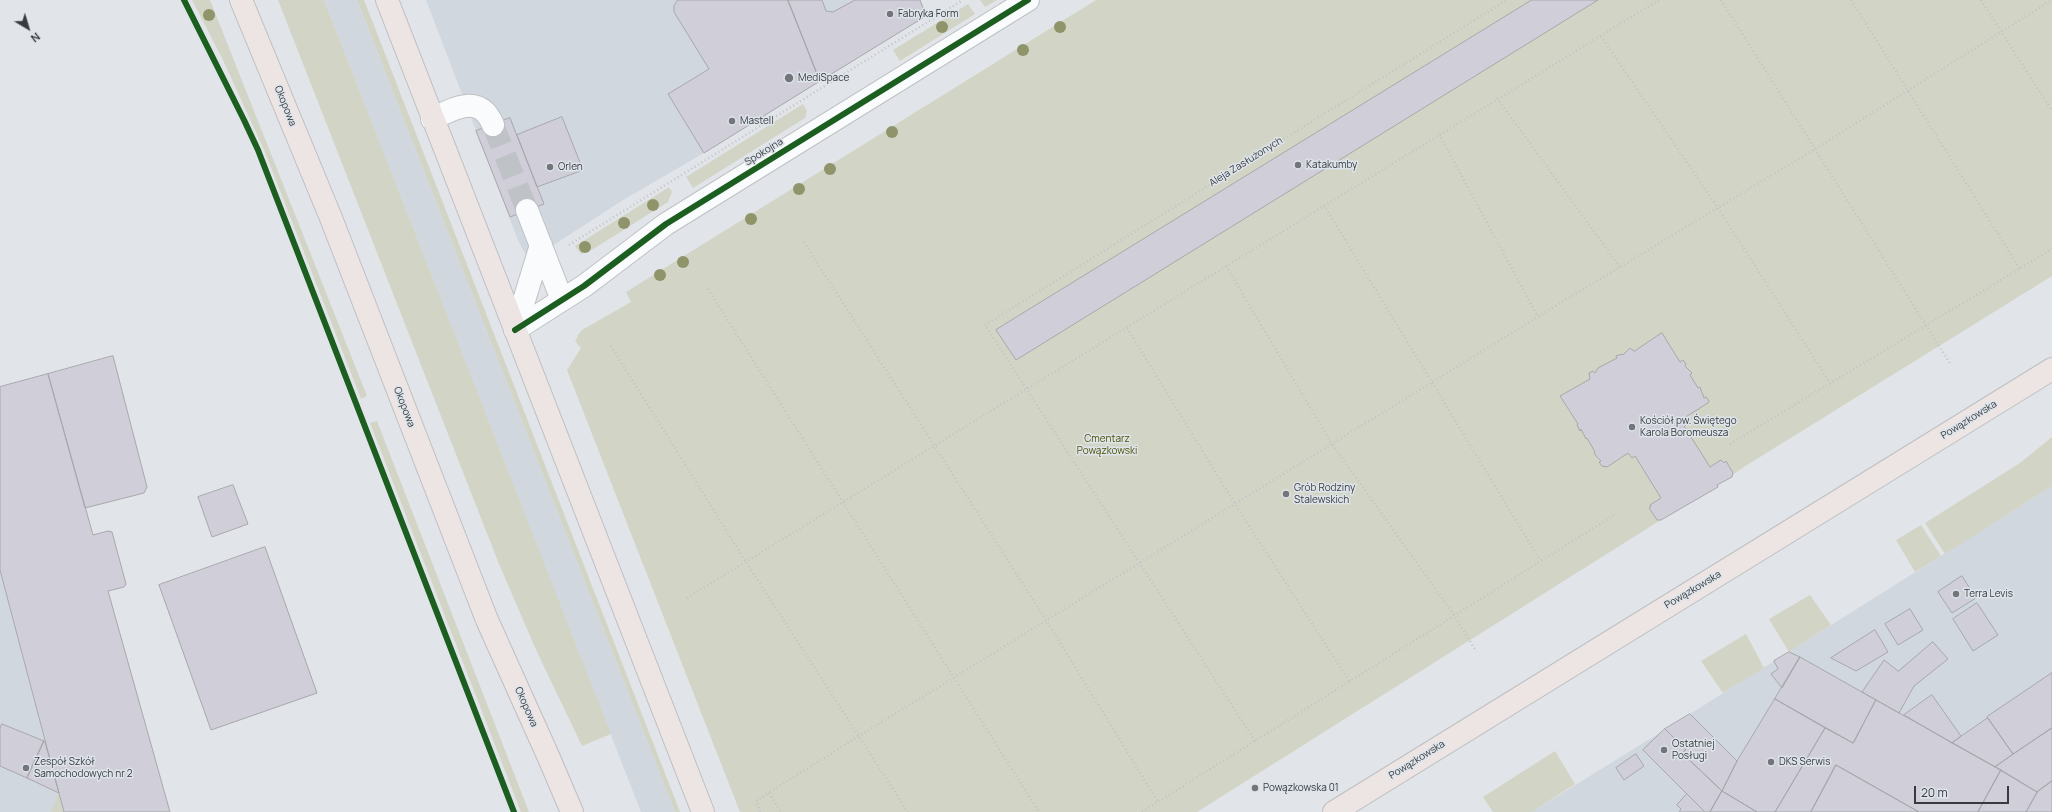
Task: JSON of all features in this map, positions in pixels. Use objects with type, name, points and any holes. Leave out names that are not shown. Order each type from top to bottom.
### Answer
[{"type":"main road","name":"Okopowa","points":[[242,0],[331,218],[487,620],[572,812]]},
{"type":"main road","points":[[387,0],[432,119],[703,812]]},
{"type":"main road","name":"Powązkowska","points":[[1334,812],[2052,369]]},
{"type":"street","name":"Spokojna","points":[[515,330],[584,286],[666,224],[1028,0]]},
{"type":"street","points":[[432,119],[458,106],[476,106],[489,114],[493,125]]},
{"type":"street","points":[[527,210],[562,300]]},
{"type":"street","points":[[515,330],[541,245]]},
{"type":"path","points":[[567,246],[963,0]]},
{"type":"path","points":[[687,598],[1127,328],[1497,98],[1659,0]]},
{"type":"path","points":[[1721,0],[1951,364]]},
{"type":"path","points":[[1852,0],[2020,269]]},
{"type":"path","points":[[1981,0],[2052,111]]},
{"type":"path","points":[[760,812],[756,801],[859,736],[1620,267],[1815,149],[2052,0]]},
{"type":"path","points":[[1601,36],[1718,208],[1830,383]]},
{"type":"path","points":[[1497,98],[1620,267]]},
{"type":"path","points":[[1439,134],[1538,318]]},
{"type":"path","points":[[1324,205],[1433,382],[1540,561]]},
{"type":"path","points":[[804,242],[1046,620],[1158,802]]},
{"type":"path","points":[[1730,444],[2052,250]]},
{"type":"path","points":[[1226,266],[1332,444],[1454,615],[1476,651]]},
{"type":"path","points":[[708,289],[1039,812]]},
{"type":"path","points":[[1127,328],[1235,504],[1349,681]]},
{"type":"path","points":[[611,346],[746,562],[908,812]]},
{"type":"path","points":[[1026,390],[1255,741]]},
{"type":"path","points":[[1142,812],[1614,515]]},
{"type":"path","points":[[769,793],[781,812]]},
{"type":"shaded area","points":[[324,0],[357,0],[675,812],[641,812]]},
{"type":"shaded area","points":[[426,0],[920,0],[926,16],[704,153],[623,200],[529,261],[518,240]]},
{"type":"shaded area","points":[[2052,486],[2052,812],[1532,812],[1690,714]]},
{"type":"shaded area","points":[[0,570],[45,742],[64,812],[0,812]]},
{"type":"green space","points":[[192,0],[210,0],[367,396],[361,399],[265,152],[222,58]]},
{"type":"green space","points":[[278,0],[324,0],[611,734],[582,746],[537,652],[499,564]]},
{"type":"green space","points":[[357,0],[364,0],[680,812],[675,812]]},
{"type":"green space","points":[[980,0],[997,0],[985,7]]},
{"type":"green space","name":"Cmentarz Powązkowski","points":[[1096,0],[2052,0],[2052,276],[1747,465],[1717,485],[1718,487],[1675,511],[1197,812],[740,812],[567,370],[581,348],[575,341],[578,337],[577,336],[582,330],[631,302],[626,292]]},
{"type":"green space","points":[[968,4],[975,14],[900,61],[893,50]]},
{"type":"green space","points":[[803,104],[807,111],[805,118],[693,188],[686,177]]},
{"type":"green space","points":[[669,187],[672,192],[668,202],[590,251],[581,254],[575,246]]},
{"type":"green space","points":[[377,421],[529,812],[521,812],[370,423]]},
{"type":"green space","points":[[2052,437],[2052,486],[1945,554],[1925,523],[2020,463]]},
{"type":"green space","points":[[1921,525],[1941,556],[1915,572],[1896,540]]},
{"type":"green space","points":[[1810,595],[1831,625],[1789,652],[1769,619]]},
{"type":"green space","points":[[1746,634],[1764,668],[1723,693],[1701,661]]},
{"type":"green space","points":[[1555,751],[1575,784],[1532,812],[1493,812],[1483,797]]},
{"type":"green space","points":[[59,793],[64,812],[51,812]]},
{"type":"building","points":[[678,0],[788,0],[820,81],[704,153],[668,94],[709,69],[674,12],[674,6]]},
{"type":"building","points":[[788,0],[822,0],[826,11],[833,12],[855,0],[920,0],[926,16],[820,81]]},
{"type":"building","name":"Katakumby","points":[[1532,0],[1598,0],[1016,360],[996,330]]},
{"type":"building","points":[[562,117],[583,170],[537,187],[517,135]]},
{"type":"building","points":[[510,118],[544,204],[510,217],[476,131]]},
{"type":"building","name":"Kościół pw. Świętego Karola Boromeusza","points":[[1662,333],[1680,362],[1683,360],[1686,364],[1685,366],[1692,373],[1690,375],[1698,388],[1700,387],[1704,398],[1706,397],[1709,401],[1684,418],[1687,424],[1684,426],[1710,467],[1721,460],[1724,463],[1726,461],[1733,473],[1732,477],[1717,485],[1718,487],[1661,520],[1657,520],[1649,508],[1651,507],[1650,505],[1661,498],[1635,456],[1632,458],[1628,453],[1607,467],[1602,466],[1599,462],[1601,461],[1594,453],[1595,452],[1581,429],[1580,431],[1577,425],[1578,424],[1560,396],[1590,379],[1589,373],[1593,371],[1595,373],[1598,368],[1617,358],[1616,356],[1623,355],[1630,348],[1634,351]]},
{"type":"building","points":[[113,356],[147,487],[144,493],[85,508],[48,374]]},
{"type":"building","points":[[48,374],[93,535],[108,531],[112,532],[126,584],[124,587],[108,591],[170,812],[64,812],[0,570],[0,387]]},
{"type":"building","points":[[233,485],[248,524],[212,537],[198,497]]},
{"type":"building","points":[[265,547],[317,693],[211,730],[159,585]]},
{"type":"building","points":[[1962,576],[1976,598],[1952,613],[1938,592]]},
{"type":"building","points":[[1977,603],[1998,635],[1973,651],[1953,619]]},
{"type":"building","points":[[1910,609],[1923,630],[1898,645],[1885,624]]},
{"type":"building","points":[[1875,630],[1888,652],[1856,671],[1831,658]]},
{"type":"building","points":[[1933,642],[1948,659],[1914,686],[1899,713],[1862,692],[1884,660],[1898,671]]},
{"type":"building","points":[[1789,652],[1800,657],[1782,688],[1771,674],[1778,669],[1774,661]]},
{"type":"building","points":[[1800,657],[1876,700],[1853,743],[1775,699]]},
{"type":"building","points":[[2052,673],[2052,728],[2013,754],[1987,717]]},
{"type":"building","points":[[1932,695],[1961,736],[1952,743],[1904,715]]},
{"type":"building","points":[[1775,699],[1825,728],[1775,812],[1757,812],[1722,791],[1737,761]]},
{"type":"building","points":[[1876,700],[2001,770],[1978,812],[1919,812],[1836,765],[1811,812],[1775,812],[1825,728],[1853,743]]},
{"type":"building","points":[[1690,714],[1737,761],[1722,791],[1682,753],[1686,750],[1665,729]]},
{"type":"building","points":[[1988,718],[2013,754],[1995,767],[1952,743]]},
{"type":"building","points":[[2,724],[44,741],[27,778],[0,766],[0,729]]},
{"type":"building","points":[[2052,728],[2052,781],[2037,792],[1995,767]]},
{"type":"building","points":[[1665,729],[1686,750],[1682,753],[1722,791],[1710,812],[1705,812],[1643,750]]},
{"type":"building","points":[[44,741],[45,742],[59,793],[27,778]]},
{"type":"building","points":[[1636,754],[1644,766],[1624,780],[1616,768]]},
{"type":"building","points":[[1836,765],[1919,812],[1811,812]]},
{"type":"building","points":[[2001,770],[2037,792],[2026,812],[1978,812]]},
{"type":"building","points":[[2052,781],[2052,812],[2026,812],[2038,791]]},
{"type":"building","points":[[1722,791],[1757,812],[1710,812]]},
{"type":"building","points":[[1687,794],[1705,812],[1679,812],[1681,809],[1677,805]]},
{"type":"tunnel","points":[[493,125],[527,210]]},
{"type":"tram line","points":[[331,0],[649,812]]},
{"type":"tram line","points":[[351,0],[668,812]]},
{"type":"cycle path","points":[[184,0],[258,150],[514,812]]},
{"type":"cycle path","points":[[515,330],[584,286],[666,224],[1028,0]]},
{"type":"place","name":"Fabryka Form","points":[[890,14]]},
{"type":"place","name":"MediSpace","points":[[789,78]]},
{"type":"place","name":"Mastell","points":[[732,121]]},
{"type":"place","name":"Katakumby","points":[[1298,165]]},
{"type":"place","name":"Orlen","points":[[550,167]]},
{"type":"place","name":"Kościół pw. Świętego Karola Boromeusza","points":[[1632,427]]},
{"type":"place","name":"Grób Rodziny Stalewskich","points":[[1286,494]]},
{"type":"place","name":"Terra Levis","points":[[1956,594]]},
{"type":"place","name":"Ostatniej Posługi","points":[[1664,750]]},
{"type":"place","name":"DKS Serwis","points":[[1771,762]]},
{"type":"place","name":"Zespół Szkół Samochodowych nr 2","points":[[26,768]]},
{"type":"place","name":"Powązkowska 01","points":[[1255,788]]}]
